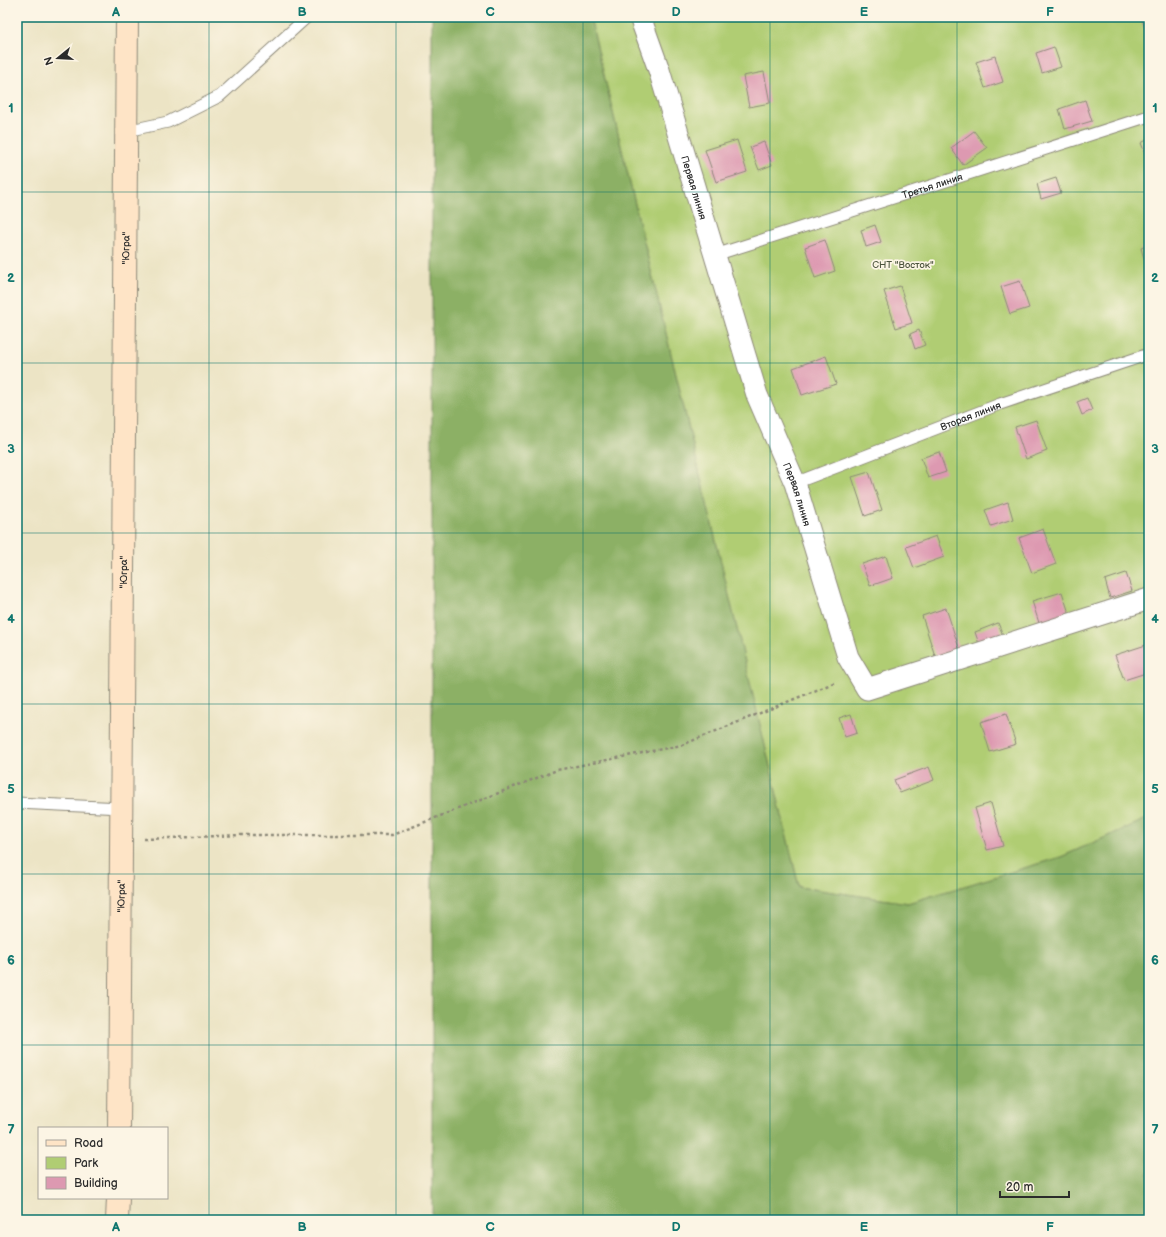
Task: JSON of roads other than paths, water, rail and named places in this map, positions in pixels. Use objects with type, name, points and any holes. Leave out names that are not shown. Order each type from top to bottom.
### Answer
[{"type":"main road","name":"\"Югра\"","points":[[118,1127],[122,840],[127,17]]},
{"type":"main road","points":[[118,1199],[118,1220]]},
{"type":"street","name":"Первая линия","points":[[640,17],[659,70],[757,394],[795,483],[848,657],[867,689],[1149,599]]},
{"type":"lane","points":[[126,131],[168,122],[220,96],[307,17]]},
{"type":"lane","name":"Третья линия","points":[[715,254],[1149,116]]},
{"type":"lane","name":"Вторая линия","points":[[795,483],[1000,404],[1149,354]]},
{"type":"lane","points":[[17,803],[122,808]]},
{"type":"park label","name":"СНТ \"Восток\"","points":[[903,264]]}]
